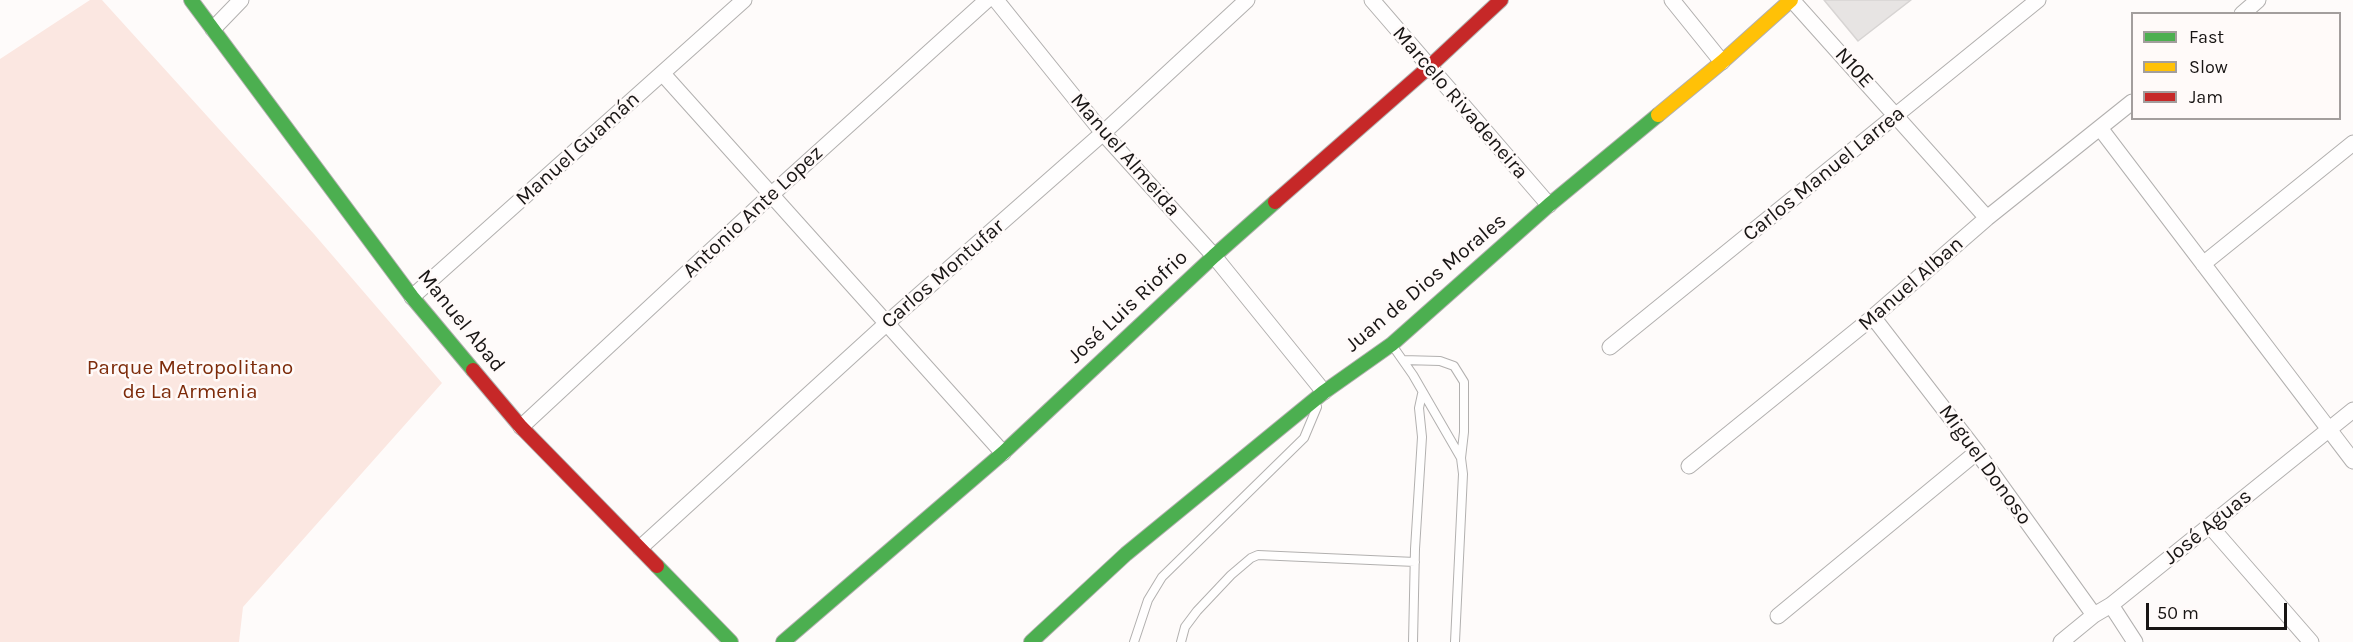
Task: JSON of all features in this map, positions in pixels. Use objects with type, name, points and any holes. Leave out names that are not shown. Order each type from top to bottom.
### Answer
[{"type":"street","name":"Manuel Abad","points":[[191,0],[412,297],[521,427],[730,642]]},
{"type":"street","points":[[213,29],[241,0]]},
{"type":"street","name":"Manuel Guamán","points":[[412,297],[744,0]]},
{"type":"street","name":"Antonio Ante Lopez","points":[[521,427],[772,194],[987,0]]},
{"type":"street","name":"Manuel Almeida","points":[[996,0],[1103,134],[1214,256],[1324,392]]},
{"type":"street","name":"Carlos Montufar","points":[[640,549],[886,324],[1103,134],[1247,0]]},
{"type":"street","name":"Marcelo Rivadeneira","points":[[1372,0],[1549,205]]},
{"type":"street","name":"José Luis Riofrio","points":[[783,642],[1003,453],[1214,256],[1501,0]]},
{"type":"street","points":[[1672,0],[1722,62]]},
{"type":"street","name":"Juan de Dios Morales","points":[[1031,642],[1126,554],[1324,392],[1392,344],[1549,205],[1722,62],[1791,0]]},
{"type":"street","name":"N10E","points":[[1791,0],[1987,218]]},
{"type":"street","name":"Carlos Manuel Larrea","points":[[1610,347],[2038,0]]},
{"type":"street","points":[[2244,12],[2258,0]]},
{"type":"street","points":[[663,74],[1003,453]]},
{"type":"street","name":"Manuel Alban","points":[[1689,466],[1873,316],[1987,218],[2131,104]]},
{"type":"street","points":[[2100,128],[2353,461]]},
{"type":"street","points":[[2203,264],[2353,143]]},
{"type":"street","name":"Miguel Donoso","points":[[1873,316],[1977,452],[2094,615]]},
{"type":"street","name":"José Aguas","points":[[2061,642],[2094,615],[2111,605],[2353,410]]},
{"type":"street","points":[[1778,616],[1977,452]]},
{"type":"street","points":[[2210,526],[2311,642]]},
{"type":"street","points":[[2111,605],[2135,642]]},
{"type":"lane","points":[[1392,344],[1461,458]]},
{"type":"lane","points":[[1403,360],[1440,361],[1454,366],[1464,382],[1464,432],[1461,458],[1463,474],[1455,642]]},
{"type":"lane","points":[[1134,642],[1148,600],[1162,577],[1304,438],[1324,392]]},
{"type":"lane","points":[[1413,642],[1422,437],[1419,408],[1422,394]]},
{"type":"lane","points":[[1181,642],[1185,627],[1197,611],[1231,575],[1258,555],[1415,562]]},
{"type":"green space","name":"Parque Metropolitano de La Armenia","points":[[90,0],[102,0],[314,234],[442,383],[243,607],[239,642],[0,642],[0,59]]},
{"type":"building","points":[[1824,0],[1911,0],[1858,41]]},
{"type":"traffic: fast","points":[[191,0],[412,297],[473,370]]},
{"type":"traffic: fast","points":[[1031,642],[1126,554],[1324,392],[1392,344],[1549,205],[1658,115]]},
{"type":"traffic: fast","points":[[783,642],[1003,453],[1275,202]]},
{"type":"traffic: fast","points":[[657,566],[731,642]]},
{"type":"traffic: slow","points":[[1658,115],[1791,0]]},
{"type":"traffic: jam","points":[[1275,202],[1429,67],[1501,0]]},
{"type":"traffic: jam","points":[[473,370],[521,427],[657,566]]}]
